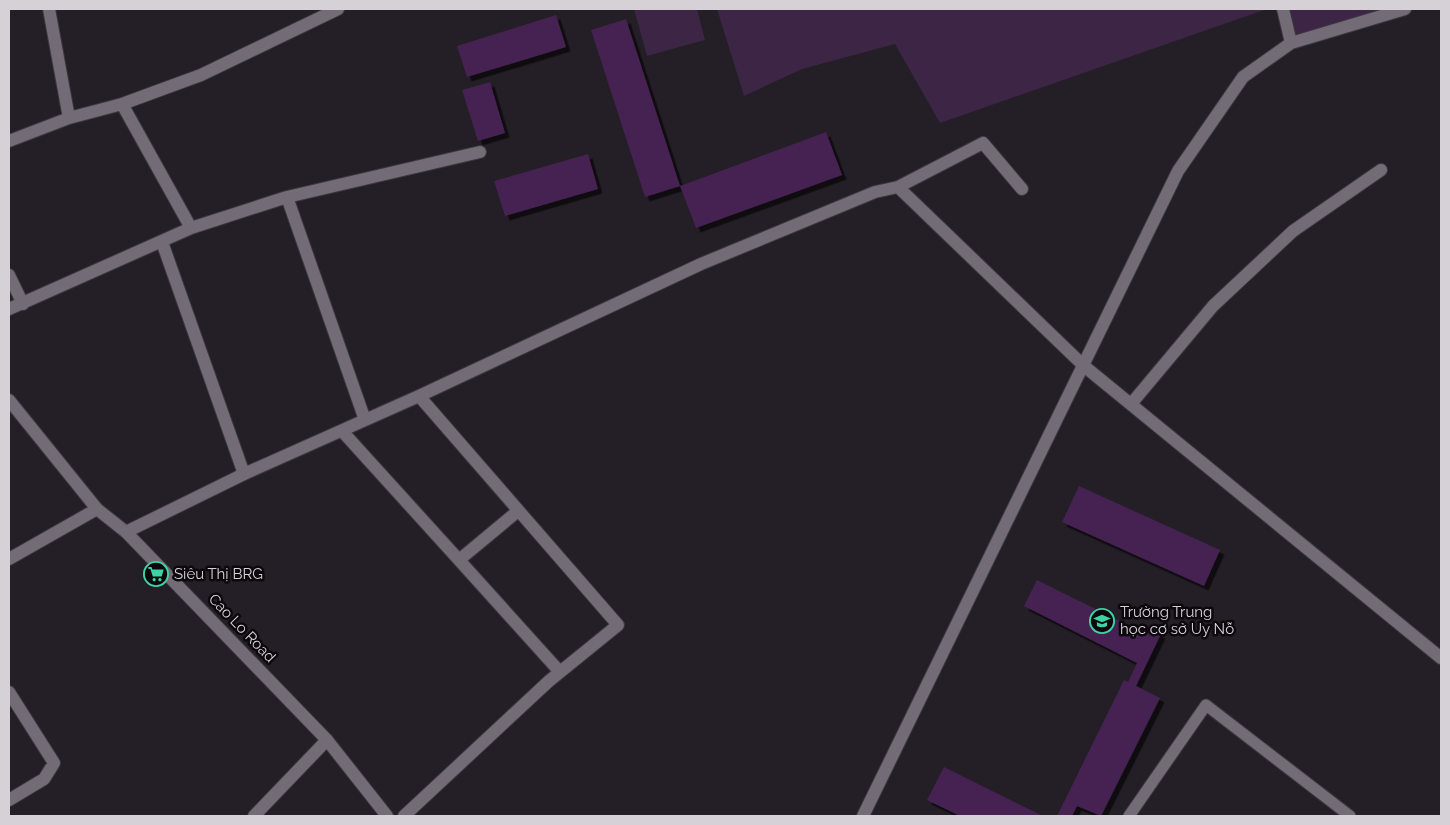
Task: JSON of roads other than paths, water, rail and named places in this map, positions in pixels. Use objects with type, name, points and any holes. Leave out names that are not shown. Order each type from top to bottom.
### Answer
[{"type":"street","points":[[49,9],[69,118]]},
{"type":"street","points":[[9,141],[69,118],[122,104],[200,76],[338,9]]},
{"type":"street","points":[[1283,9],[1291,43]]},
{"type":"street","points":[[863,816],[1178,171],[1243,77],[1291,43],[1405,9]]},
{"type":"street","points":[[122,104],[191,228]]},
{"type":"street","points":[[126,532],[244,474],[419,396],[701,264],[875,192],[898,187],[983,143],[1022,189]]},
{"type":"street","points":[[9,309],[191,228],[286,196],[480,152]]},
{"type":"street","points":[[1131,404],[1214,306],[1286,238],[1381,170]]},
{"type":"street","points":[[898,187],[1084,366],[1441,658]]},
{"type":"street","points":[[286,196],[365,420]]},
{"type":"street","points":[[162,242],[244,474]]},
{"type":"street","points":[[9,275],[23,304]]},
{"type":"street","points":[[404,816],[560,672],[618,625],[419,396]]},
{"type":"street","name":"Cao Lo Road","points":[[9,400],[97,509],[126,532],[327,740],[387,816]]},
{"type":"street","points":[[342,431],[560,672]]},
{"type":"street","points":[[9,559],[97,509]]},
{"type":"street","points":[[460,560],[518,511]]},
{"type":"street","points":[[9,692],[54,763],[44,779],[9,800]]},
{"type":"street","points":[[254,816],[327,740]]},
{"type":"lane","points":[[1128,816],[1206,705],[1350,816]]},
{"type":"place","name":"Siêu Thị BRG","points":[[156,574]]},
{"type":"place","name":"Trường Trung học cơ sở Uy Nỗ","points":[[1102,621]]}]
